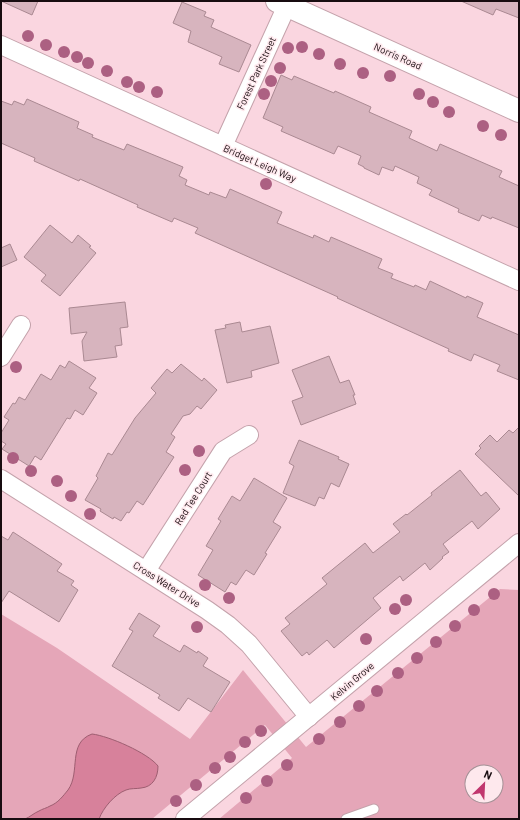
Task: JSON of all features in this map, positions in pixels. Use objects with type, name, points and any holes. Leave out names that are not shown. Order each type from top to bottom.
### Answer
[{"type":"street","name":"Norris Road","points":[[284,2],[519,111]]},
{"type":"street","name":"Forest Park Street","points":[[222,146],[284,2]]},
{"type":"street","name":"Bridget Leigh Way","points":[[1,45],[519,280]]},
{"type":"street","points":[[1,357],[21,325]]},
{"type":"street","name":"Red Tee Court","points":[[146,571],[223,451],[249,435]]},
{"type":"street","name":"Cross Water Drive","points":[[1,479],[207,610],[228,625],[249,644],[309,717]]},
{"type":"street","name":"Kelvin Grove","points":[[186,819],[519,543]]},
{"type":"lane","points":[[346,819],[374,809]]},
{"type":"shaded area","points":[[500,589],[519,590],[519,819],[219,819],[292,758],[265,725],[152,819],[1,819],[1,614],[57,648],[190,739],[243,670],[306,747]]},
{"type":"shaded area","points":[[92,734],[108,738],[128,746],[153,761],[158,766],[156,778],[152,784],[145,787],[128,789],[122,792],[106,806],[99,819],[25,819],[55,803],[68,790],[72,783],[77,751],[80,744],[84,738]]},
{"type":"building","points":[[1,1],[38,1],[32,15]]},
{"type":"building","points":[[461,1],[519,1],[519,18],[496,9],[493,15]]},
{"type":"building","points":[[182,2],[206,12],[204,16],[214,20],[211,27],[251,45],[239,72],[219,64],[222,57],[188,42],[191,31],[173,23]]},
{"type":"building","points":[[281,75],[292,80],[294,76],[334,93],[335,91],[371,107],[369,112],[412,131],[409,138],[437,151],[440,144],[502,171],[499,177],[519,186],[519,228],[492,217],[491,219],[482,215],[479,221],[458,212],[459,209],[429,195],[432,190],[417,183],[419,177],[395,166],[393,171],[382,167],[379,175],[358,164],[361,156],[338,146],[334,154],[281,131],[283,127],[263,118]]},
{"type":"building","points":[[27,99],[79,122],[77,128],[93,135],[92,137],[124,150],[127,144],[183,167],[179,176],[187,180],[185,185],[209,195],[210,192],[226,198],[230,189],[282,212],[277,223],[313,238],[314,235],[329,242],[331,237],[382,259],[378,268],[393,274],[391,278],[426,290],[430,281],[466,298],[467,296],[483,303],[477,317],[519,335],[519,380],[497,371],[500,365],[474,354],[471,361],[448,351],[449,349],[337,298],[338,297],[195,233],[198,228],[174,218],[172,222],[137,207],[138,205],[80,179],[79,181],[34,161],[35,158],[1,143],[1,101],[12,105],[14,101],[24,105]]},
{"type":"building","points":[[50,225],[72,243],[78,235],[91,246],[89,247],[96,253],[60,296],[41,281],[46,275],[24,257]]},
{"type":"building","points":[[10,244],[17,260],[1,267],[1,248]]},
{"type":"building","points":[[125,302],[128,327],[120,328],[122,345],[115,346],[117,357],[84,361],[82,341],[87,332],[71,334],[69,308]]},
{"type":"building","points":[[240,322],[242,332],[270,326],[279,363],[251,371],[252,377],[227,383],[215,330],[226,328],[225,325]]},
{"type":"building","points":[[329,356],[340,383],[349,380],[355,395],[353,395],[356,404],[301,425],[292,401],[303,397],[292,370]]},
{"type":"building","points":[[69,361],[96,378],[89,388],[97,393],[83,415],[75,410],[70,419],[67,418],[41,460],[35,456],[29,466],[2,449],[6,444],[1,441],[1,433],[9,420],[4,417],[19,397],[25,400],[41,374],[51,380],[60,365],[65,368]]},
{"type":"building","points":[[181,364],[202,381],[204,378],[217,390],[201,409],[197,406],[190,414],[183,416],[171,434],[175,437],[166,452],[174,457],[143,505],[137,501],[129,513],[127,512],[121,521],[114,517],[113,519],[100,511],[101,509],[85,500],[98,478],[96,476],[108,453],[112,455],[135,418],[156,393],[151,388],[167,369],[172,373]]},
{"type":"building","points":[[519,427],[519,496],[475,454],[481,448],[479,446],[490,435],[497,442],[509,430],[513,433]]},
{"type":"building","points":[[299,440],[339,457],[338,459],[349,464],[339,487],[331,483],[324,499],[319,497],[315,506],[283,493],[294,466],[289,463]]},
{"type":"building","points":[[460,470],[481,496],[486,492],[500,509],[478,529],[472,521],[443,544],[449,552],[430,570],[425,563],[403,581],[400,576],[373,598],[381,608],[334,648],[327,640],[309,655],[307,652],[302,656],[281,631],[290,624],[285,618],[327,584],[322,578],[365,543],[373,553],[400,532],[393,524],[432,495],[431,493]]},
{"type":"building","points":[[254,478],[287,498],[273,522],[281,527],[254,575],[246,570],[236,585],[231,582],[225,592],[198,575],[213,550],[206,546],[221,521],[218,519],[232,496],[240,501]]},
{"type":"building","points":[[13,532],[62,564],[57,571],[74,581],[71,585],[78,590],[59,622],[9,591],[1,603],[1,536],[8,540]]},
{"type":"building","points":[[139,613],[160,626],[153,636],[180,652],[184,645],[197,653],[198,651],[208,658],[203,666],[230,682],[211,712],[188,698],[179,711],[158,698],[160,695],[112,666],[133,631],[129,629]]}]
